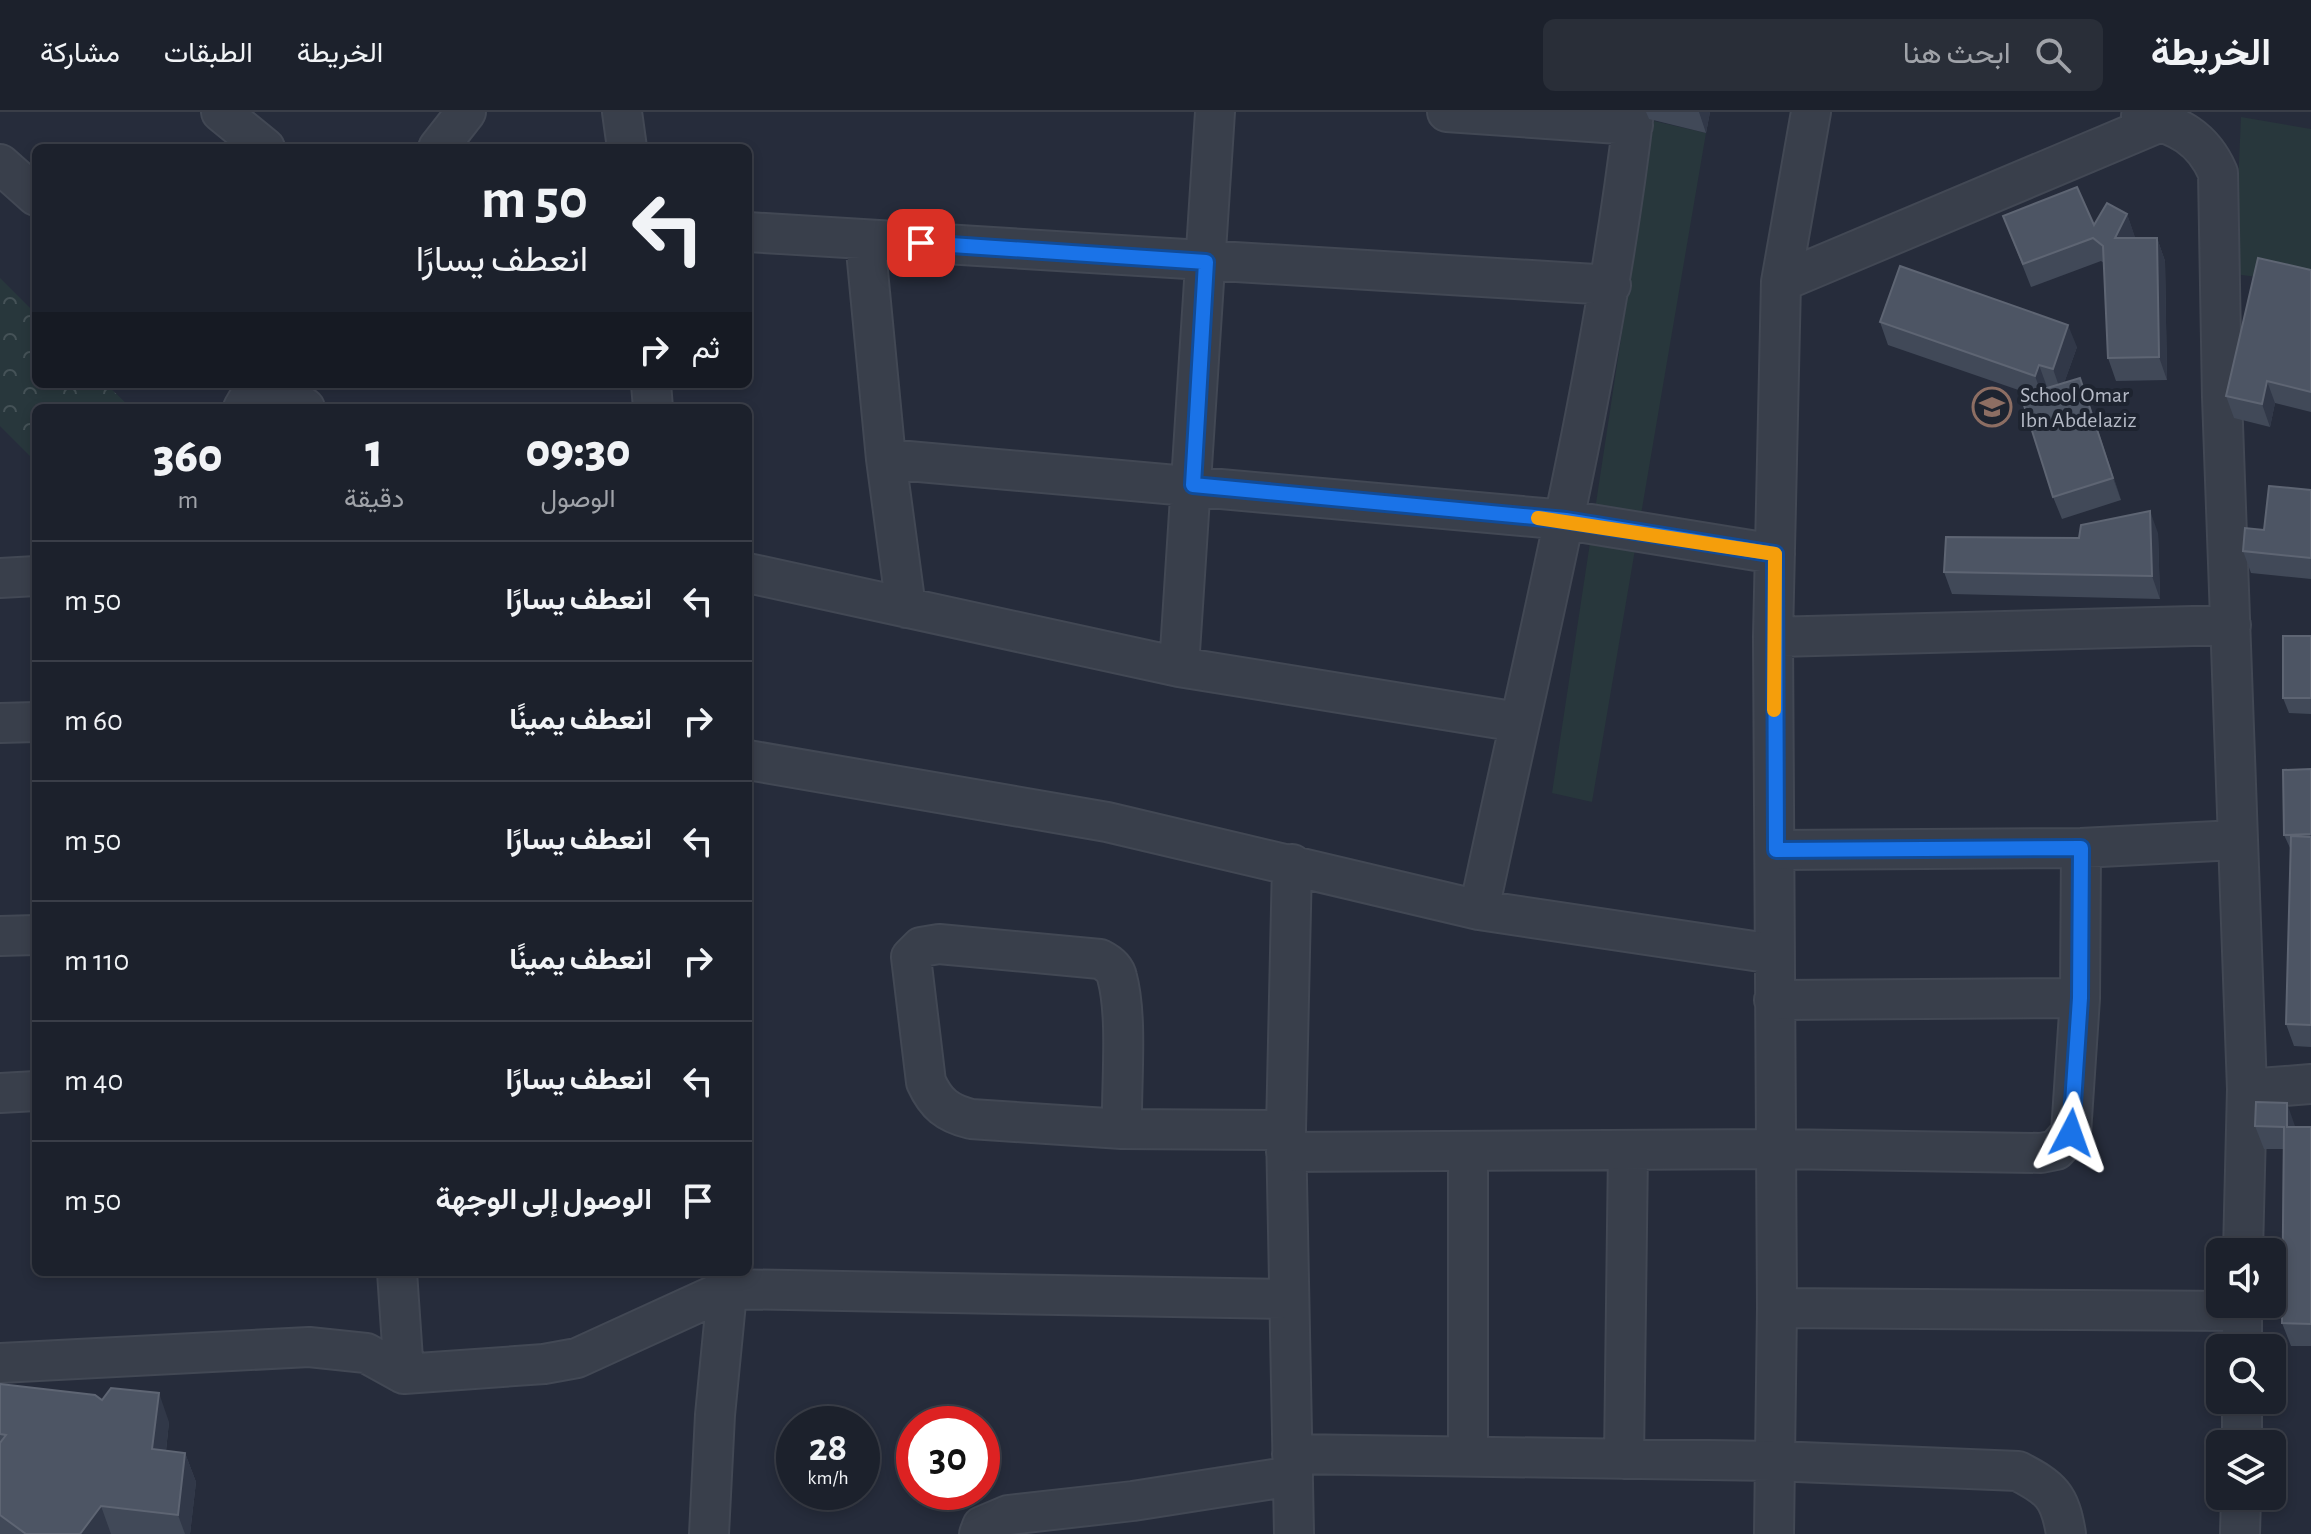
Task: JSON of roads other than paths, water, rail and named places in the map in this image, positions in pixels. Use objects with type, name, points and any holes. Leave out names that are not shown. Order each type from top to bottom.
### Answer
[{"type":"street","points":[[221,112],[260,144]]},
{"type":"street","points":[[622,112],[626,144]]},
{"type":"street","points":[[1179,667],[1215,112]]},
{"type":"street","points":[[1447,112],[1633,118],[1611,285],[1566,520],[1518,722],[1479,910]]},
{"type":"street","points":[[1774,1534],[1777,1308],[1773,637],[1781,282],[1811,112]]},
{"type":"street","points":[[2125,112],[2163,121],[2191,134],[2209,151],[2218,173],[2236,840],[2247,1089],[2243,1238]]},
{"type":"street","points":[[1781,282],[2163,121]]},
{"type":"street","points":[[0,164],[32,192]]},
{"type":"street","points":[[752,232],[1611,285]]},
{"type":"street","points":[[865,240],[886,459],[906,608]]},
{"type":"street","points":[[277,388],[299,404]]},
{"type":"street","points":[[886,459],[1566,520],[1775,554]]},
{"type":"street","points":[[752,574],[1179,667],[1518,722]]},
{"type":"street","points":[[0,578],[32,576]]},
{"type":"street","points":[[1773,637],[2231,625]]},
{"type":"street","points":[[0,723],[32,722]]},
{"type":"street","points":[[752,761],[1107,822],[1479,910],[1774,954]]},
{"type":"street","points":[[1776,850],[2081,848],[2236,840]]},
{"type":"street","points":[[1122,1129],[1120,1003],[1117,974],[1110,965],[1100,959],[939,944],[921,947],[911,957],[926,1082],[942,1107],[971,1119],[1468,1153],[1774,1149],[2041,1153],[2056,1150],[2071,1133],[2080,998],[2081,848]]},
{"type":"street","points":[[1292,864],[1286,1141],[1294,1534]]},
{"type":"street","points":[[0,936],[32,935]]},
{"type":"street","points":[[1774,1000],[2080,998]]},
{"type":"street","points":[[2247,1089],[2311,1084]]},
{"type":"street","points":[[0,1093],[32,1091]]},
{"type":"street","points":[[1624,1459],[1628,1150]]},
{"type":"street","points":[[1468,1153],[1468,1455]]},
{"type":"street","points":[[397,1276],[404,1374]]},
{"type":"street","points":[[0,1363],[339,1348],[366,1353],[404,1374],[544,1364],[577,1358],[729,1280],[1288,1299]]},
{"type":"street","points":[[709,1534],[715,1415],[729,1280]]},
{"type":"street","points":[[1777,1308],[2206,1307]]},
{"type":"street","points":[[979,1534],[982,1526],[1008,1515],[1133,1517],[1292,1465],[1468,1455],[1775,1461],[2018,1471],[2050,1488],[2063,1514],[2066,1534]]},
{"type":"street","points":[[2240,1534],[2241,1510]]},
{"type":"place","name":"School Omar Ibn Abdelaziz","points":[[1992,407]]}]
